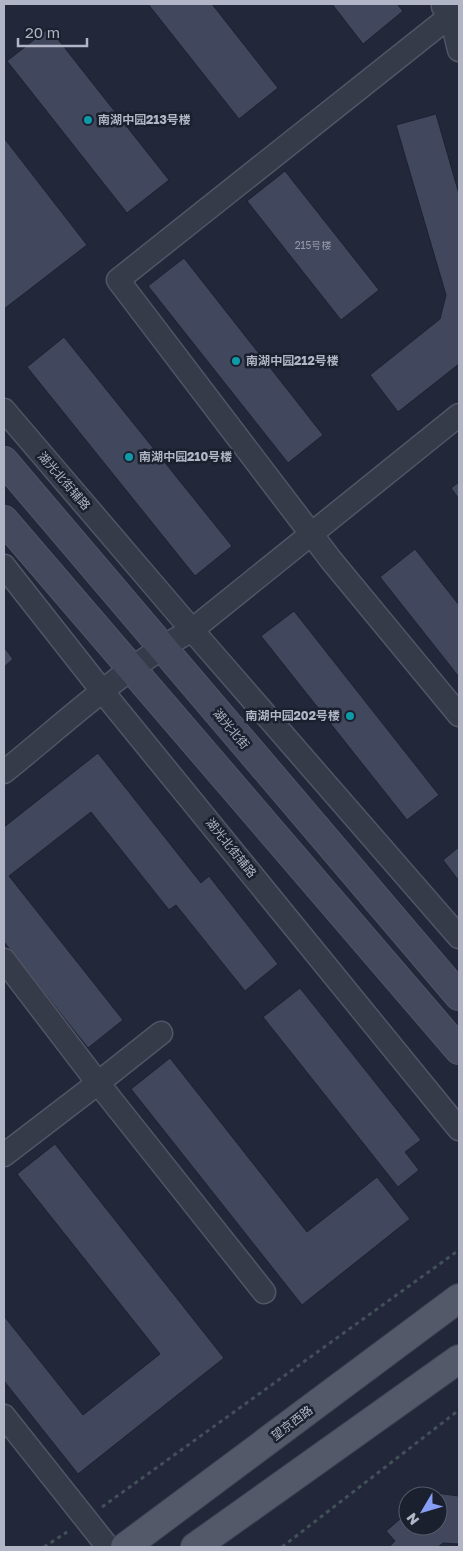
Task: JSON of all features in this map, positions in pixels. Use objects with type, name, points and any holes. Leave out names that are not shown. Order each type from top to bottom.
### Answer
[{"type":"main road","name":"望京西路","points":[[125,1547],[459,1298]]},
{"type":"main road","points":[[195,1547],[458,1362]]},
{"type":"street","points":[[459,50],[450,10],[118,280],[312,533],[459,715]]},
{"type":"street","name":"湖光北街辅路","points":[[4,410],[459,937]]},
{"type":"street","points":[[4,772],[132,668],[161,647],[192,630],[459,415]]},
{"type":"street","name":"湖光北街","points":[[4,461],[459,996]]},
{"type":"street","points":[[4,520],[459,1050]]},
{"type":"street","name":"湖光北街辅路","points":[[4,566],[103,692],[459,1129]]},
{"type":"street","points":[[4,960],[98,1083],[264,1292]]},
{"type":"street","points":[[4,1155],[161,1033]]},
{"type":"street","points":[[4,1416],[108,1547]]},
{"type":"path","points":[[44,1547],[459,1250]]},
{"type":"path","points":[[282,1547],[459,1410]]},
{"type":"building","points":[[148,4],[212,4],[278,88],[239,119]]},
{"type":"building","points":[[332,4],[397,4],[403,11],[363,44]]},
{"type":"building","name":"南湖中园213号楼","points":[[49,28],[169,180],[127,213],[7,61]]},
{"type":"building","points":[[436,114],[459,194],[459,364],[398,412],[370,375],[440,319],[446,295],[396,125]]},
{"type":"building","points":[[4,138],[87,245],[4,309]]},
{"type":"building","points":[[285,171],[379,290],[341,320],[247,201]]},
{"type":"building","name":"南湖中园212号楼","points":[[184,258],[323,435],[288,463],[148,286]]},
{"type":"building","name":"南湖中园210号楼","points":[[64,337],[232,546],[195,576],[27,367]]},
{"type":"building","points":[[459,482],[459,499],[451,488]]},
{"type":"building","points":[[415,549],[459,605],[459,677],[380,577]]},
{"type":"building","name":"南湖中园202号楼","points":[[294,611],[439,795],[407,820],[261,636]]},
{"type":"building","points":[[4,647],[13,659],[4,667]]},
{"type":"building","points":[[98,753],[201,883],[209,876],[278,964],[245,991],[176,905],[169,910],[91,812],[9,876],[123,1020],[88,1048],[4,942],[4,827]]},
{"type":"building","points":[[459,847],[459,881],[443,860]]},
{"type":"building","points":[[300,988],[421,1140],[405,1152],[419,1170],[398,1187],[263,1017]]},
{"type":"building","points":[[170,1058],[307,1232],[377,1177],[410,1219],[302,1305],[131,1089]]},
{"type":"building","points":[[55,1144],[224,1358],[78,1474],[4,1381],[4,1316],[83,1415],[160,1354],[17,1174]]},
{"type":"building","points":[[448,1495],[459,1496],[459,1544],[443,1543],[438,1547],[389,1547],[395,1541],[386,1531],[398,1521],[398,1536],[448,1536]]},
{"type":"place","name":"南湖中园213号楼","points":[[88,120]]},
{"type":"place","name":"南湖中园212号楼","points":[[236,361]]},
{"type":"place","name":"南湖中园210号楼","points":[[129,457]]},
{"type":"place","name":"南湖中园202号楼","points":[[350,716]]}]
